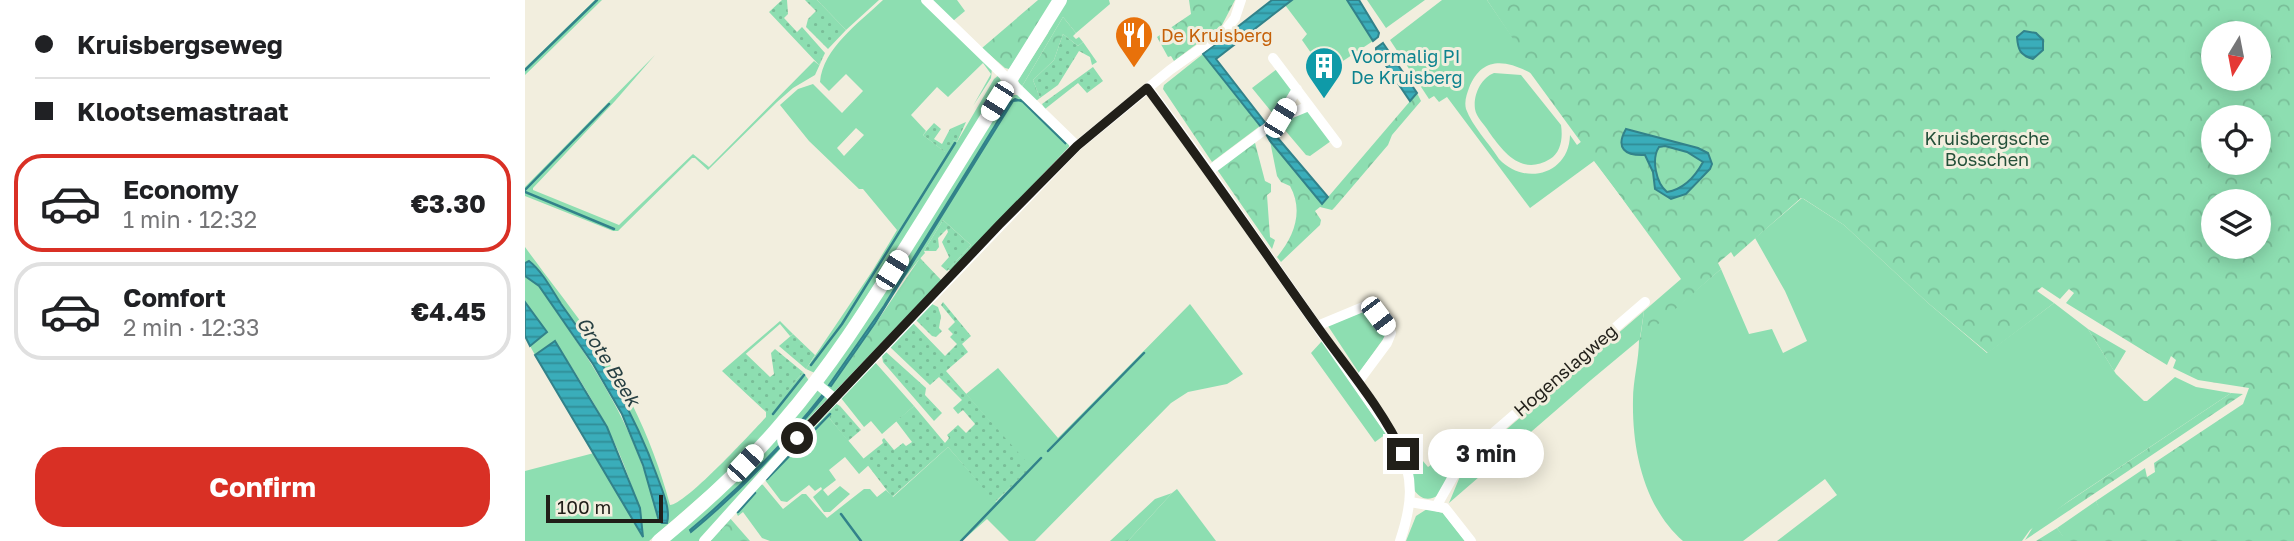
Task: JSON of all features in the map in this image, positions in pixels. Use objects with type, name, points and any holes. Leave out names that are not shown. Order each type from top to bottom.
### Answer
[{"type":"main road","points":[[659,541],[729,480],[782,424],[815,382],[880,289],[1060,0]]},
{"type":"street","points":[[926,0],[1077,146]]},
{"type":"street","points":[[704,541],[999,225],[1077,146],[1147,88],[1225,30],[1235,18],[1241,0]]},
{"type":"street","points":[[1273,58],[1337,142]]},
{"type":"street","points":[[1147,88],[1209,171],[1393,434],[1403,454],[1409,477],[1411,502],[1400,541]]},
{"type":"street","points":[[1280,118],[1297,89]]},
{"type":"street","points":[[1209,171],[1280,118],[1309,106]]},
{"type":"street","name":"Hogenslagweg","points":[[1437,505],[1462,459],[1645,302]]},
{"type":"street","points":[[1317,326],[1370,304],[1391,333],[1387,343],[1358,382]]},
{"type":"street","points":[[815,382],[835,399]]},
{"type":"street","points":[[1411,502],[1437,505],[1449,511],[1471,541]]},
{"type":"green space","points":[[595,0],[602,0],[525,75],[525,68]]},
{"type":"green space","points":[[782,0],[787,0],[788,14],[784,18],[797,32],[802,27],[825,53],[819,65],[769,12]]},
{"type":"green space","points":[[805,0],[817,0],[846,30],[828,49],[806,27],[808,19],[816,11]]},
{"type":"green space","points":[[817,0],[879,0],[846,30]]},
{"type":"green space","points":[[883,0],[922,0],[992,68],[991,78],[973,106],[991,74],[983,63],[948,97],[937,87],[911,115],[926,131],[923,135],[945,152],[954,140],[957,142],[994,79],[999,75],[1001,82],[991,103],[817,374],[806,369],[897,230],[863,189],[859,189],[809,141],[780,105],[798,89],[813,84],[842,113],[863,91],[846,74],[829,91],[820,82],[823,70],[835,47]],"holes":[[[856,128],[864,135],[844,156],[837,148]]]},
{"type":"green space","points":[[931,0],[957,0],[965,11],[953,21]]},
{"type":"green space","points":[[1038,0],[1055,0],[1009,69],[1005,68],[982,48]]},
{"type":"green space","points":[[1064,0],[1109,0],[1110,4],[1076,33],[1063,17],[1021,88],[1018,80],[1048,33]]},
{"type":"green space","points":[[1189,0],[1235,0],[1222,25],[1174,61],[1171,56],[1168,57],[1157,37],[1191,14]]},
{"type":"green space","points":[[1292,0],[1347,0],[1373,41],[1325,73],[1302,40],[1307,34],[1285,5]]},
{"type":"green space","points":[[1367,0],[1425,0],[1386,28]]},
{"type":"green space","points":[[1442,0],[1487,0],[1541,79],[1521,68],[1501,63],[1483,68],[1475,76],[1469,88],[1466,109],[1476,128],[1499,159],[1520,172],[1543,172],[1562,159],[1568,149],[1570,135],[1577,145],[1587,137],[1658,245],[1594,161],[1530,208],[1447,97],[1439,102],[1434,96],[1429,99],[1390,40]]},
{"type":"green space","name":"Kruisbergsche Bosschen","points":[[1487,0],[2294,0],[2294,541],[2036,541],[2057,528],[2063,536],[2099,509],[2096,501],[2145,468],[2147,477],[2155,472],[2154,463],[2243,404],[2249,388],[2198,380],[2173,368],[2176,360],[2171,356],[2167,365],[2066,303],[2074,293],[2069,289],[2060,299],[2042,287],[2037,291],[2054,303],[1988,353],[1928,303],[1844,225],[1801,198],[1734,257],[1731,252],[1718,263],[1721,269],[1640,340],[1644,311],[1681,279],[1510,45],[1513,39]]},
{"type":"green space","points":[[1063,17],[1076,33],[1073,36],[1076,39],[1079,37],[1083,42],[1078,46],[1063,34],[1054,60],[1033,80],[1040,98],[1036,101],[1021,88]]},
{"type":"green space","points":[[1063,34],[1078,46],[1083,42],[1097,62],[1092,65],[1090,57],[1079,51],[1058,85],[1040,98],[1033,80],[1054,60]]},
{"type":"green space","points":[[825,53],[815,75],[793,88],[777,102],[708,170],[692,158],[618,231],[525,196],[525,187],[655,55],[533,190],[619,225],[693,154],[709,167],[814,61],[819,65]]},
{"type":"green space","points":[[1203,54],[1260,126],[1212,162],[1163,89],[1164,85]]},
{"type":"green space","points":[[1093,67],[1103,81],[1087,93],[1078,83],[1045,109],[1042,104]]},
{"type":"green space","points":[[1277,69],[1293,88],[1274,115],[1252,88]]},
{"type":"green space","points":[[1494,73],[1521,75],[1561,125],[1560,144],[1557,153],[1550,159],[1531,165],[1515,160],[1501,147],[1479,118],[1475,109],[1477,93],[1485,79]]},
{"type":"green space","points":[[1417,93],[1421,101],[1392,135],[1388,145],[1332,210],[1320,207],[1315,211],[1321,220],[1320,225],[1281,262],[1277,257],[1288,241],[1297,214],[1290,186],[1281,182],[1277,176],[1270,141],[1323,203]]},
{"type":"green space","points":[[1012,95],[1019,95],[1069,143],[1069,147],[952,270],[948,270],[971,245],[943,220],[925,253],[889,301],[836,393],[821,383],[1001,104]]},
{"type":"green space","points":[[1308,108],[1331,141],[1310,156],[1306,155],[1278,122]]},
{"type":"green space","points":[[966,122],[957,142],[954,140],[946,153],[923,135],[934,123],[941,129],[934,139],[942,144],[950,129]]},
{"type":"green space","points":[[1254,139],[1265,181],[1271,184],[1271,192],[1267,195],[1270,237],[1275,240],[1272,249],[1216,168]]},
{"type":"green space","points":[[1802,198],[1844,225],[1987,353],[2054,303],[2088,329],[2116,374],[2144,401],[2175,377],[2196,387],[2231,393],[2069,501],[2030,530],[2022,541],[1777,541],[1837,495],[1825,479],[1743,541],[1683,541],[1659,512],[1650,495],[1638,458],[1633,400],[1639,340],[1449,503],[1461,474],[1472,459],[1644,311],[1640,338],[1721,269],[1749,334],[1772,329],[1783,353],[1807,341],[1785,291],[1755,238]]},
{"type":"green space","points":[[943,220],[971,245],[947,271],[941,266],[949,257],[942,242],[947,229],[938,238],[939,247],[936,251],[924,251]]},
{"type":"green space","points":[[525,247],[582,323],[621,383],[649,441],[670,505],[690,493],[766,417],[766,412],[722,371],[780,321],[793,334],[790,336],[780,324],[726,371],[786,392],[803,372],[810,382],[743,459],[649,541],[525,541],[525,471],[594,453],[643,537],[631,484],[622,459],[584,387],[555,342],[535,355],[530,346],[547,332],[525,302],[525,276],[536,283],[545,294],[607,390],[642,464],[659,520],[666,523],[668,515],[658,480],[630,413],[594,351],[531,262],[525,269]]},
{"type":"green space","points":[[920,258],[942,281],[840,390],[834,385]]},
{"type":"green space","points":[[943,302],[971,336],[962,344],[968,352],[946,371],[1031,467],[995,502],[948,447],[892,497],[863,459],[883,443],[884,438],[894,450],[903,443],[906,446],[912,442],[896,421],[914,406],[945,443],[949,438],[947,435],[958,425],[966,433],[975,424],[963,410],[958,414],[953,408],[962,400],[939,377],[930,385],[890,347],[913,323],[945,356],[957,344],[950,337],[953,334],[948,329],[955,322],[941,305]]},
{"type":"green space","points":[[932,304],[938,307],[941,316],[939,328],[942,331],[936,337],[916,320]]},
{"type":"green space","points":[[1190,304],[1243,374],[1227,384],[1188,392],[1171,403],[1035,541],[1009,541],[987,519],[962,541],[770,541],[762,538],[743,512],[738,516],[735,510],[759,483],[783,509],[802,494],[806,494],[827,518],[864,489],[870,489],[877,497],[886,490],[893,497],[948,447],[996,502],[1030,467],[966,394],[998,368],[1058,438]]},
{"type":"green space","points":[[1367,310],[1371,311],[1386,335],[1359,373],[1328,326]]},
{"type":"green space","points":[[2088,329],[2126,351],[2114,371]]},
{"type":"green space","points":[[793,334],[815,355],[806,369],[779,346]]},
{"type":"green space","points":[[1322,341],[1386,434],[1375,442],[1311,353]]},
{"type":"green space","points":[[775,349],[803,372],[769,413],[725,371],[745,353],[770,377],[774,374],[771,353]]},
{"type":"green space","points":[[886,352],[926,388],[925,395],[942,413],[934,421],[883,362],[882,356]]},
{"type":"green space","points":[[874,361],[914,406],[882,434],[871,421],[864,427],[841,398]]},
{"type":"green space","points":[[817,387],[829,398],[700,541],[666,541]]},
{"type":"green space","points":[[2231,393],[2243,394],[2025,540],[2035,524]]},
{"type":"green space","points":[[835,403],[840,406],[830,419],[869,465],[859,474],[845,457],[829,470],[836,480],[823,490],[828,496],[840,486],[850,494],[830,512],[824,512],[813,497],[821,487],[815,491],[809,485],[787,502],[781,501],[765,480]]},
{"type":"green space","points":[[840,406],[861,430],[848,441],[830,419],[829,412]]},
{"type":"green space","points":[[1478,432],[1481,438],[1439,495],[1425,499],[1419,496],[1414,490],[1407,450],[1401,435],[1428,467]]},
{"type":"green space","points":[[1177,489],[1216,541],[1128,541],[1172,493]]},
{"type":"green space","points":[[1172,493],[1128,541],[1110,541],[1155,499]]},
{"type":"green space","points":[[2096,501],[2114,541],[2066,541],[2057,528]]},
{"type":"green space","points":[[1427,509],[1443,513],[1465,541],[1406,541],[1416,516]]},
{"type":"green space","points":[[729,517],[750,541],[708,541]]},
{"type":"water","points":[[1272,0],[1292,0],[1216,59],[1328,197],[1322,204],[1203,54]]},
{"type":"water","points":[[1347,0],[1359,0],[1379,33],[1373,41]]},
{"type":"water","points":[[2024,31],[2036,33],[2043,40],[2043,50],[2033,59],[2022,54],[2019,49],[2017,37]]},
{"type":"water","points":[[1383,43],[1417,93],[1410,101],[1376,51]]},
{"type":"water","points":[[1015,99],[1019,100],[1013,101],[875,323],[831,386],[829,385],[884,306],[1009,103]]},
{"type":"water","points":[[1626,129],[1698,148],[1708,153],[1712,164],[1686,194],[1671,199],[1655,189],[1653,172],[1645,155],[1624,150],[1623,136]],"holes":[[[1659,147],[1687,152],[1703,162],[1688,182],[1667,192],[1656,171],[1655,158]]]},
{"type":"water","points":[[529,261],[542,275],[590,346],[627,407],[663,493],[668,512],[667,523],[659,521],[643,465],[622,414],[593,364],[539,286],[525,276],[525,263]]},
{"type":"water","points":[[525,302],[547,332],[530,346],[525,336]]},
{"type":"water","points":[[555,341],[607,427],[640,508],[643,537],[535,355]]},
{"type":"water","points":[[823,394],[825,395],[810,414],[778,450],[691,532],[690,530],[777,448]]},
{"type":"waterway","points":[[525,70],[597,0]]},
{"type":"waterway","points":[[525,190],[609,104]]},
{"type":"waterway","points":[[811,365],[842,324],[955,143]]},
{"type":"waterway","points":[[525,192],[614,229]]},
{"type":"waterway","points":[[1048,451],[1144,353]]},
{"type":"waterway","points":[[773,414],[804,375]]},
{"type":"waterway","points":[[767,479],[830,414]]},
{"type":"waterway","points":[[961,541],[1041,458]]},
{"type":"waterway","points":[[738,512],[755,493]]},
{"type":"waterway","points":[[841,514],[861,541]]},
{"type":"place","name":"De Kruisberg","points":[[1134,69]]},
{"type":"place","name":"Voormalig PI De Kruisberg","points":[[1324,100]]},
{"type":"route","points":[[797,438],[1077,146],[1147,88],[1358,382],[1393,434],[1403,454]]},
{"type":"water label","name":"Grote Beek","points":[[609,361]]}]
